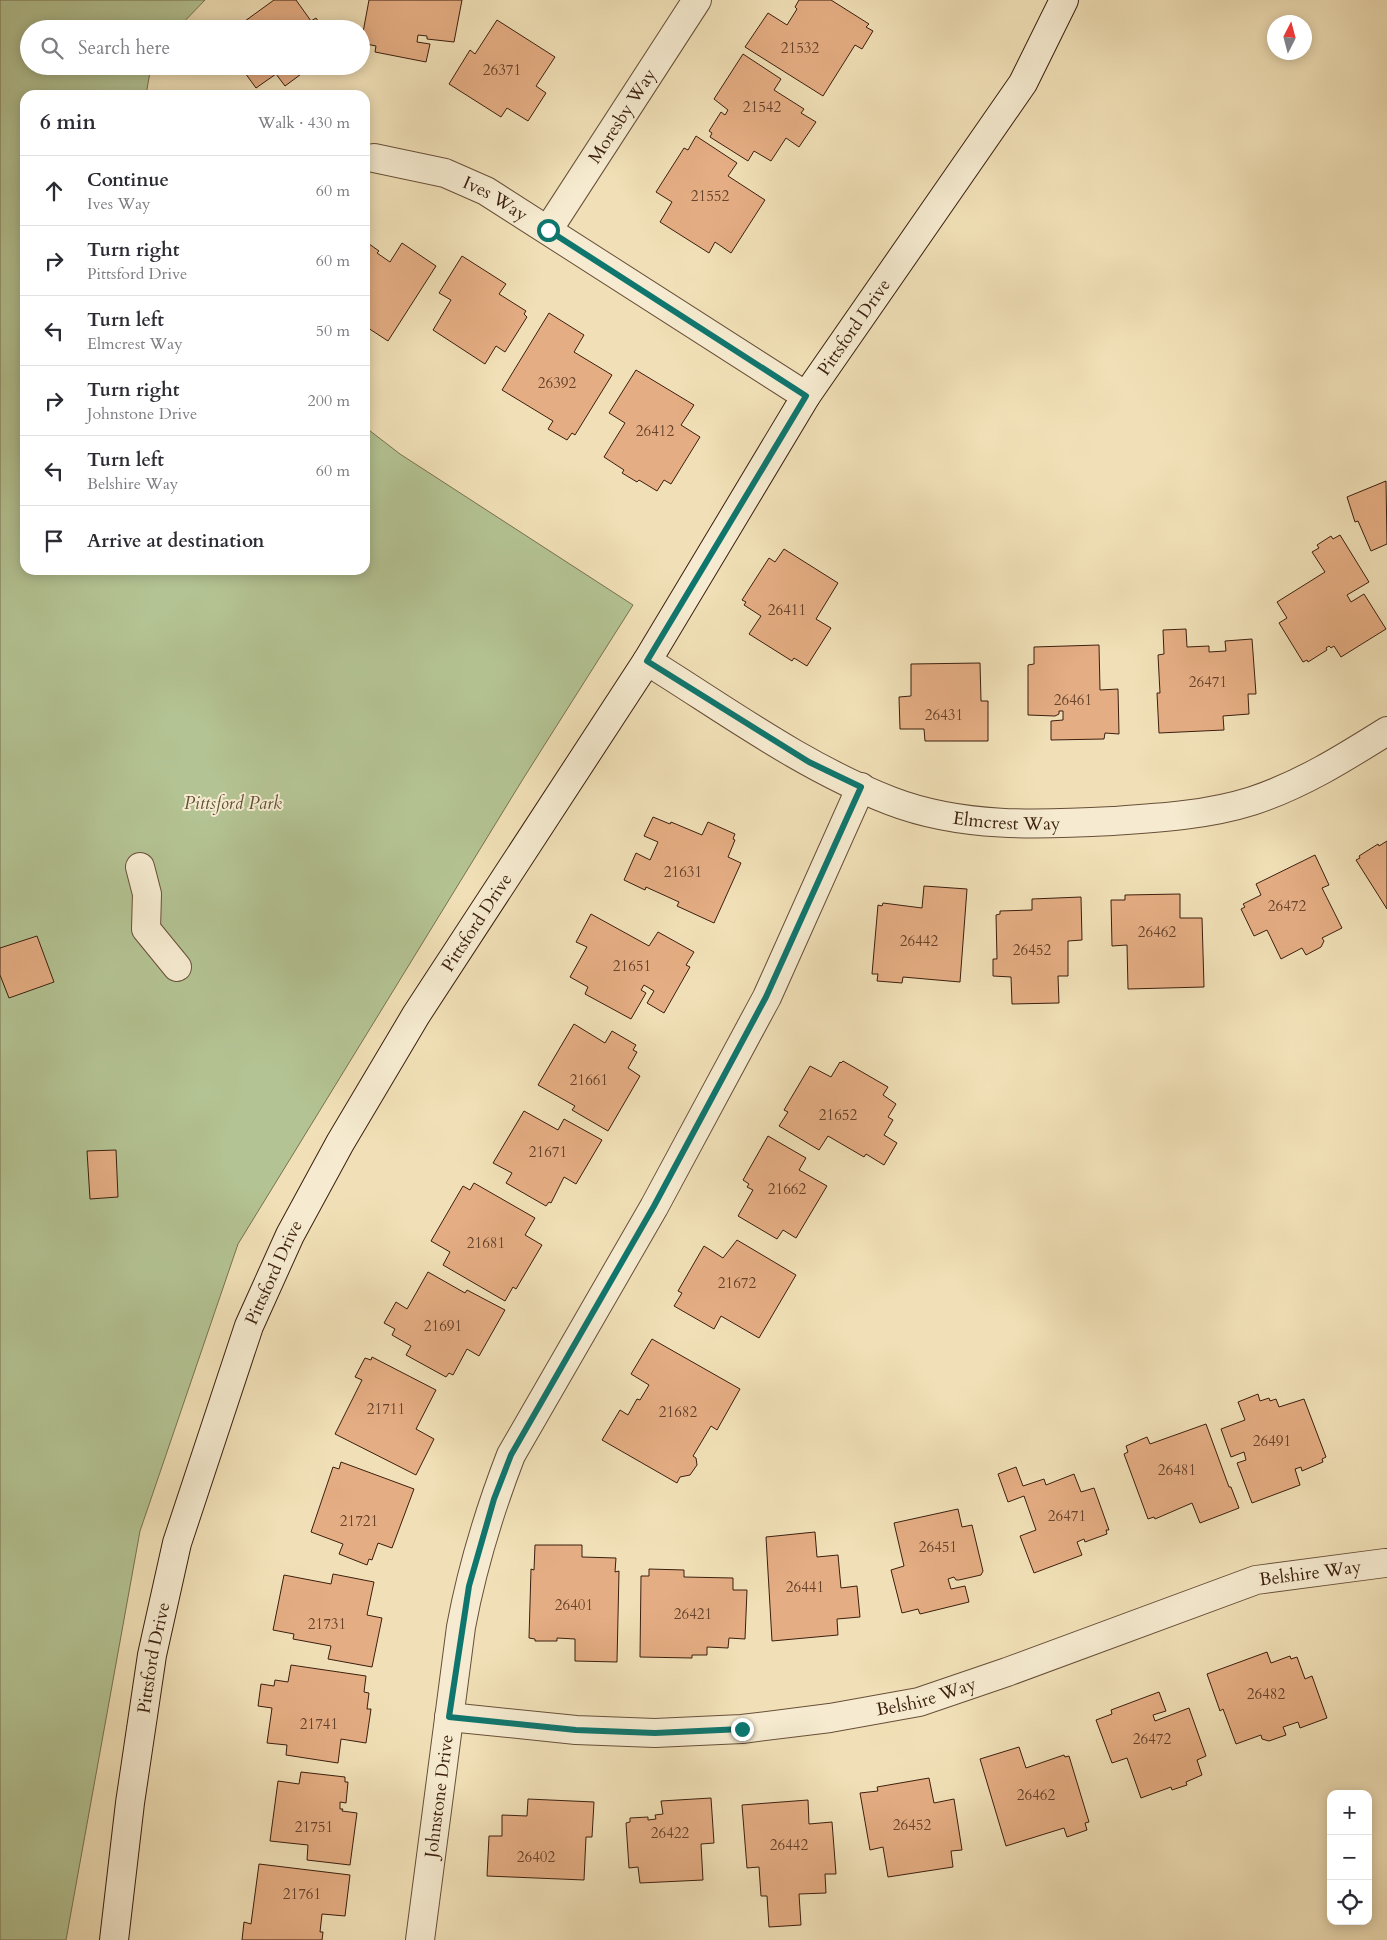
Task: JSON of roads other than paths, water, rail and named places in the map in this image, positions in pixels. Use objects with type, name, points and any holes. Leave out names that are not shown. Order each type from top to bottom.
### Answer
[{"type":"street","name":"Moresby Way","points":[[548,230],[698,0]]},
{"type":"street","name":"Pittsford Drive","points":[[114,1940],[130,1803],[152,1656],[177,1543],[249,1326],[290,1235],[340,1143],[416,1015],[647,661],[806,396],[1023,83],[1064,0]]},
{"type":"street","name":"Ives Way","points":[[374,158],[445,173],[486,191],[806,396]]},
{"type":"street","name":"Elmcrest Way","points":[[647,661],[809,762],[861,787],[891,801],[923,811],[986,823],[1078,823],[1168,818],[1252,801],[1327,770],[1387,730]]},
{"type":"street","name":"Johnstone Drive","points":[[420,1940],[449,1717],[469,1586],[494,1499],[511,1455],[654,1206],[766,997],[861,787]]},
{"type":"street","points":[[140,867],[146,894],[146,929],[177,967]]},
{"type":"street","name":"Belshire Way","points":[[449,1717],[576,1730],[655,1733],[742,1729],[830,1718],[919,1702],[1007,1672],[1256,1580],[1385,1563]]},
{"type":"park label","name":"Pittsford Park","points":[[233,803]]}]
